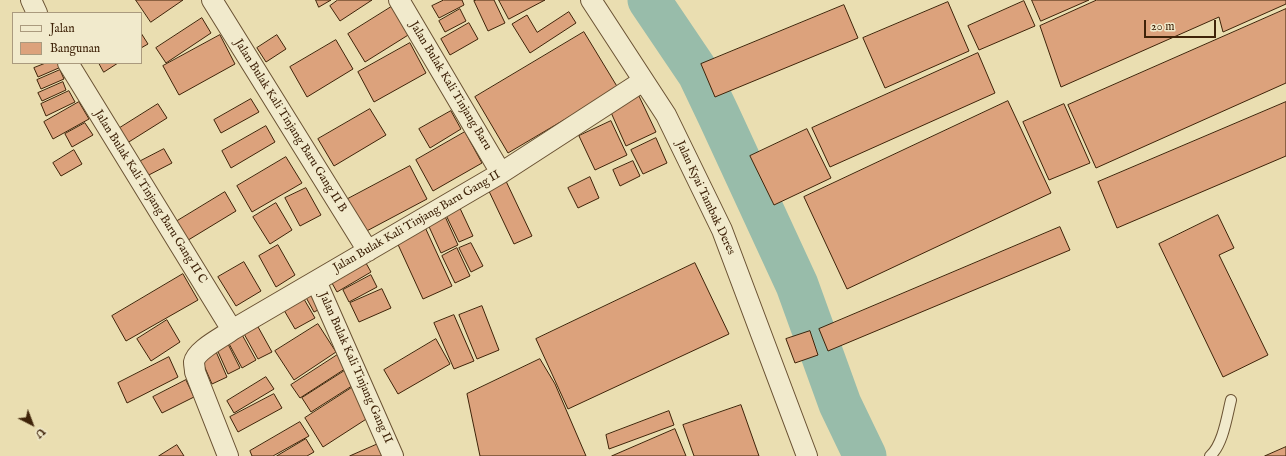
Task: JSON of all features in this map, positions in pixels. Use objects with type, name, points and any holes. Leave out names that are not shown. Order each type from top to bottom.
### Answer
[{"type":"street","points":[[31,0],[37,12]]},
{"type":"street","name":"Jalan Bulak Kali Tinjang Baru Gang II B","points":[[212,0],[368,251]]},
{"type":"street","name":"Jalan Bulak Kali Tinjang Baru","points":[[399,0],[501,173]]},
{"type":"street","name":"Jalan Kyai Tambak Deres","points":[[590,0],[666,116],[722,230],[807,456]]},
{"type":"street","name":"Jalan Bulak Kali Tinjang Baru Gang II C","points":[[69,64],[232,330]]},
{"type":"street","name":"Jalan Bulak Kali Tinjang Baru Gang II","points":[[228,456],[197,379],[194,363],[200,352],[232,330],[501,173],[643,81]]},
{"type":"street","name":"Jalan Bulak Kali Tinjang Gang II","points":[[316,281],[393,456]]},
{"type":"lane","points":[[1210,456],[1215,452],[1223,431],[1231,400]]},
{"type":"building","points":[[136,0],[183,0],[151,22]]},
{"type":"building","points":[[316,0],[331,0],[319,7]]},
{"type":"building","points":[[338,0],[372,0],[340,21],[330,6]]},
{"type":"building","points":[[444,0],[462,0],[464,5],[439,18],[432,6]]},
{"type":"building","points":[[494,0],[505,23],[488,31],[474,1]]},
{"type":"building","points":[[499,0],[545,0],[509,19]]},
{"type":"building","points":[[1032,0],[1089,0],[1041,21]]},
{"type":"building","points":[[1097,0],[1286,0],[1286,4],[1223,32],[1219,17],[1061,87],[1040,26]]},
{"type":"building","points":[[1024,1],[1035,26],[979,50],[968,26]]},
{"type":"building","points":[[948,2],[969,51],[885,88],[863,38]]},
{"type":"building","points":[[396,4],[413,32],[365,62],[348,34]]},
{"type":"building","points":[[844,5],[858,38],[715,97],[701,64]]},
{"type":"building","points":[[460,9],[466,21],[445,32],[439,21]]},
{"type":"building","points":[[1286,9],[1286,83],[1096,168],[1068,105]]},
{"type":"building","points":[[569,12],[576,23],[530,53],[512,24],[527,15],[537,32]]},
{"type":"building","points":[[202,18],[211,33],[166,63],[156,48]]},
{"type":"building","points":[[469,23],[478,39],[450,55],[441,39]]},
{"type":"building","points":[[584,32],[618,88],[508,153],[475,97]]},
{"type":"building","points":[[142,35],[148,44],[142,47]]},
{"type":"building","points":[[220,35],[235,64],[179,95],[163,66]]},
{"type":"building","points":[[277,35],[286,49],[266,62],[257,48]]},
{"type":"building","points":[[336,40],[353,69],[307,97],[290,67]]},
{"type":"building","points":[[410,43],[426,73],[374,102],[358,72]]},
{"type":"building","points":[[978,53],[995,93],[830,167],[812,128]]},
{"type":"building","points":[[44,64],[60,64],[61,67],[38,77],[34,68]]},
{"type":"building","points":[[100,64],[116,64],[104,72]]},
{"type":"building","points":[[60,70],[64,79],[41,89],[37,80]]},
{"type":"building","points":[[63,82],[66,90],[42,101],[38,93]]},
{"type":"building","points":[[69,91],[75,102],[46,116],[41,104]]},
{"type":"building","points":[[638,94],[656,132],[626,146],[609,108]]},
{"type":"building","points":[[251,99],[259,112],[221,133],[214,120]]},
{"type":"building","points":[[1008,101],[1051,193],[847,289],[804,197]]},
{"type":"building","points":[[79,102],[89,119],[53,139],[44,122]]},
{"type":"building","points":[[1286,102],[1286,156],[1117,228],[1098,182]]},
{"type":"building","points":[[158,104],[167,118],[124,145],[115,131]]},
{"type":"building","points":[[1064,104],[1090,163],[1049,180],[1023,122]]},
{"type":"building","points":[[370,109],[386,135],[334,166],[318,139]]},
{"type":"building","points":[[451,111],[461,129],[430,148],[419,129]]},
{"type":"building","points":[[611,121],[627,155],[595,170],[579,136]]},
{"type":"building","points":[[85,123],[93,135],[72,147],[65,134]]},
{"type":"building","points":[[266,126],[275,142],[231,168],[222,151]]},
{"type":"building","points":[[807,129],[831,178],[774,205],[750,156]]},
{"type":"building","points":[[465,132],[482,163],[433,191],[416,160]]},
{"type":"building","points":[[656,138],[667,163],[643,174],[631,150]]},
{"type":"building","points":[[164,149],[172,163],[143,178],[135,164]]},
{"type":"building","points":[[74,150],[82,164],[61,176],[53,163]]},
{"type":"building","points":[[286,157],[302,183],[252,212],[237,186]]},
{"type":"building","points":[[633,161],[640,176],[620,186],[613,170]]},
{"type":"building","points":[[410,166],[427,199],[361,234],[344,201]]},
{"type":"building","points":[[590,177],[599,198],[578,208],[568,188]]},
{"type":"building","points":[[505,179],[532,236],[514,244],[487,187]]},
{"type":"building","points":[[306,188],[321,215],[300,226],[285,198]]},
{"type":"building","points":[[225,192],[236,211],[185,242],[174,223]]},
{"type":"building","points":[[276,203],[292,230],[270,244],[253,217]]},
{"type":"building","points":[[458,204],[473,236],[459,242],[444,211]]},
{"type":"building","points":[[443,212],[458,245],[441,253],[426,220]]},
{"type":"building","points":[[1218,215],[1234,248],[1219,255],[1268,355],[1223,377],[1159,244]]},
{"type":"building","points":[[424,225],[452,286],[423,299],[395,238]]},
{"type":"building","points":[[1060,227],[1070,250],[828,351],[819,329]]},
{"type":"building","points":[[471,243],[483,266],[471,272],[459,248]]},
{"type":"building","points":[[278,245],[295,275],[276,287],[259,256]]},
{"type":"building","points":[[457,248],[470,276],[455,283],[442,256]]},
{"type":"building","points":[[362,256],[371,272],[337,292],[328,276]]},
{"type":"building","points":[[244,262],[261,291],[236,306],[218,277]]},
{"type":"building","points":[[695,263],[729,334],[568,409],[536,339]]},
{"type":"building","points":[[183,274],[198,300],[126,341],[112,316]]},
{"type":"building","points":[[371,275],[377,287],[349,302],[343,290]]},
{"type":"building","points":[[315,285],[326,306],[314,312],[303,292]]},
{"type":"building","points":[[382,289],[391,308],[359,322],[350,303]]},
{"type":"building","points":[[301,294],[315,318],[295,329],[281,305]]},
{"type":"building","points":[[482,306],[499,350],[477,359],[459,315]]},
{"type":"building","points":[[454,315],[474,361],[454,369],[434,323]]},
{"type":"building","points":[[167,320],[180,342],[151,361],[137,339]]},
{"type":"building","points":[[318,324],[336,352],[294,380],[275,351]]},
{"type":"building","points":[[257,325],[272,352],[258,359],[243,332]]},
{"type":"building","points":[[240,331],[256,360],[242,368],[226,338]]},
{"type":"building","points":[[810,331],[818,355],[795,363],[786,339]]},
{"type":"building","points":[[436,339],[450,364],[398,394],[384,370]]},
{"type":"building","points":[[226,340],[240,368],[228,374],[215,345]]},
{"type":"building","points":[[214,347],[227,377],[212,384],[199,354]]},
{"type":"building","points":[[342,352],[351,365],[300,398],[291,385]]},
{"type":"building","points":[[169,357],[178,377],[127,403],[118,383]]},
{"type":"building","points":[[540,359],[555,384],[586,456],[480,456],[467,394]]},
{"type":"building","points":[[346,370],[355,384],[311,412],[302,398]]},
{"type":"building","points":[[266,377],[274,389],[234,413],[227,401]]},
{"type":"building","points":[[186,380],[194,397],[162,413],[153,397]]},
{"type":"building","points":[[353,387],[371,416],[323,447],[305,418]]},
{"type":"building","points":[[274,394],[282,408],[238,432],[230,417]]},
{"type":"building","points":[[741,405],[759,456],[694,456],[683,425]]},
{"type":"building","points":[[669,411],[674,425],[609,449],[606,435]]},
{"type":"building","points":[[300,422],[309,436],[273,456],[252,456],[250,451]]},
{"type":"building","points":[[675,429],[686,456],[612,456]]},
{"type":"building","points":[[306,439],[314,452],[307,456],[277,456]]},
{"type":"building","points":[[378,444],[384,456],[350,456]]},
{"type":"building","points":[[177,445],[184,456],[159,456]]},
{"type":"building","points":[[1286,447],[1286,456],[1265,456]]},
{"type":"waterway","points":[[649,0],[699,74],[719,116],[797,285],[840,404],[865,456]]}]
